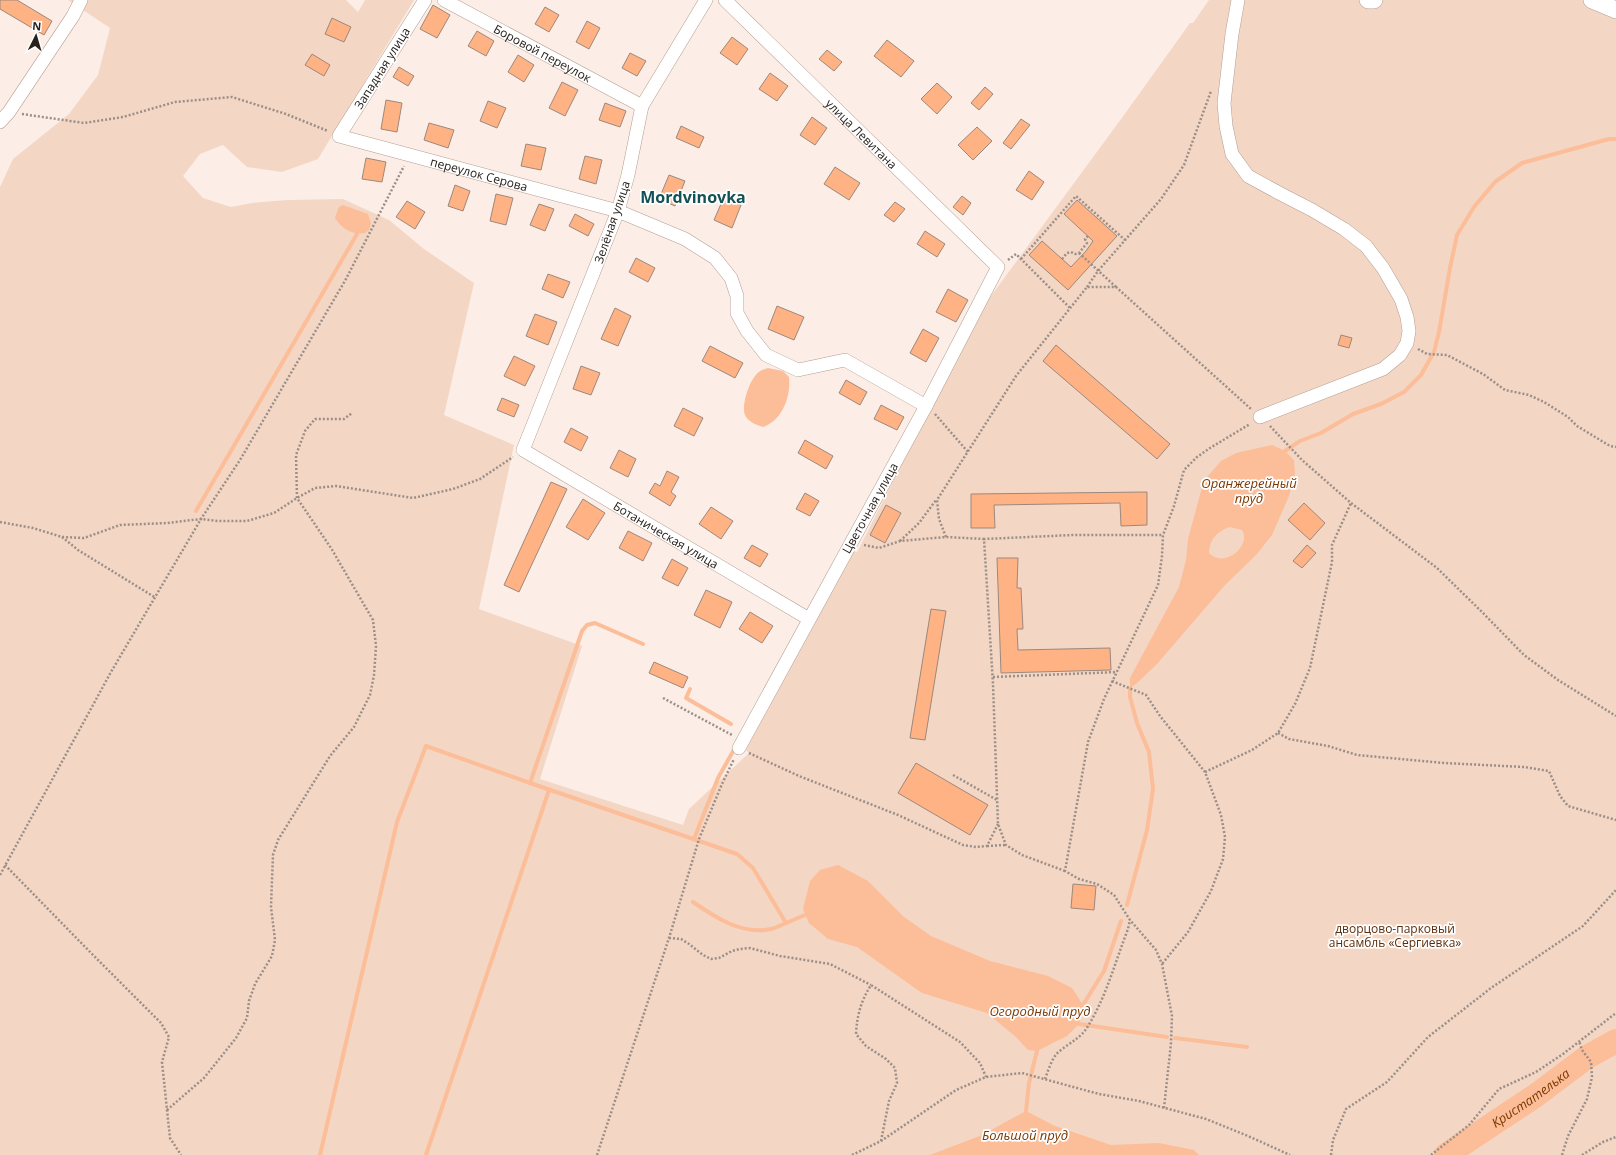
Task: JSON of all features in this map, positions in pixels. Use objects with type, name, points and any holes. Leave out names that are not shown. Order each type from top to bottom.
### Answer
[{"type":"main road","points":[[1368,0],[1374,0]]},
{"type":"main road","points":[[1592,0],[1616,10]]},
{"type":"street","points":[[0,122],[9,112],[73,16],[81,0]]},
{"type":"street","name":"Западная улица","points":[[339,136],[425,0]]},
{"type":"street","name":"Боровой переулок","points":[[444,0],[642,106]]},
{"type":"street","name":"Зелёная улица","points":[[523,450],[618,211],[628,175],[642,106],[706,0]]},
{"type":"street","name":"улица Левитана","points":[[725,0],[998,267]]},
{"type":"street","points":[[1238,0],[1232,34],[1224,103],[1226,126],[1232,154],[1248,176],[1312,210],[1366,246],[1383,268],[1401,299],[1407,317],[1409,331],[1407,343],[1400,355],[1383,369],[1260,417]]},
{"type":"street","name":"переулок Серова","points":[[339,136],[618,211],[685,239],[715,258],[731,278],[737,296],[737,313],[746,331],[766,355],[798,370],[845,360],[930,410]]},
{"type":"street","name":"Цветочная улица","points":[[741,744],[851,543],[930,410],[998,267]]},
{"type":"street","name":"Ботаническая улица","points":[[523,450],[809,618]]},
{"type":"path","points":[[900,541],[919,523],[937,500],[1016,376],[1098,271],[1161,199],[1184,165],[1211,90]]},
{"type":"path","points":[[9,112],[84,123],[123,117],[175,102],[232,97],[286,114],[339,136]]},
{"type":"path","points":[[0,874],[111,672],[156,598],[201,519],[240,460],[346,279],[410,155]]},
{"type":"path","points":[[1021,259],[1076,196],[1125,240]]},
{"type":"path","points":[[1078,253],[1087,243],[1085,239],[1088,236]]},
{"type":"path","points":[[1062,259],[1067,253],[1078,253],[1260,417],[1302,460],[1351,502],[1437,568],[1524,656],[1558,680],[1616,716]]},
{"type":"path","points":[[998,267],[1016,254],[1070,308]]},
{"type":"path","points":[[1087,287],[1116,286]]},
{"type":"path","points":[[1407,343],[1426,354],[1447,355],[1483,374],[1505,390],[1529,395],[1544,402],[1568,417],[1576,426],[1616,448]]},
{"type":"path","points":[[930,410],[968,452]]},
{"type":"path","points":[[167,1110],[204,1078],[236,1038],[247,1018],[249,1001],[255,984],[272,956],[275,940],[271,907],[273,855],[278,840],[330,756],[354,727],[370,695],[374,674],[376,646],[373,620],[331,548],[297,498],[296,455],[305,431],[315,419],[344,419],[352,413]]},
{"type":"path","points":[[1066,871],[1088,742],[1112,681],[1158,585],[1163,535],[1174,506],[1184,470],[1197,457],[1260,417]]},
{"type":"path","points":[[0,522],[33,528],[62,537],[84,538],[120,525],[167,523],[201,519],[218,521],[247,521],[274,513],[315,488],[336,486],[413,498],[453,489],[480,479],[500,467],[523,450]]},
{"type":"path","points":[[937,500],[939,519],[946,537]]},
{"type":"path","points":[[1205,772],[1252,750],[1278,733],[1295,704],[1310,668],[1332,562],[1332,545],[1351,502]]},
{"type":"path","points":[[851,543],[879,548],[900,541],[946,537],[984,539],[1073,535],[1163,535]]},
{"type":"path","points":[[62,537],[78,550],[156,598]]},
{"type":"path","points":[[984,539],[993,677],[998,824],[1006,845]]},
{"type":"path","points":[[993,677],[1117,672]]},
{"type":"path","points":[[1112,681],[1146,695],[1160,716],[1205,772],[1221,815],[1225,836],[1223,859],[1211,892],[1188,932],[1162,964]]},
{"type":"path","points":[[663,698],[799,776],[898,815],[963,845],[976,847],[1006,845],[1022,855],[1066,871],[1079,879],[1097,884],[1114,895],[1130,920],[1156,950],[1162,964],[1172,1016],[1172,1043],[1164,1108]]},
{"type":"path","points":[[1278,733],[1289,739],[1328,746],[1357,755],[1549,771],[1560,796],[1568,806],[1616,820]]},
{"type":"path","points":[[597,1155],[669,938],[699,839],[722,784],[741,744]]},
{"type":"path","points":[[953,775],[997,800]]},
{"type":"path","points":[[987,846],[998,824]]},
{"type":"path","points":[[5,865],[161,1023],[169,1036],[162,1062],[170,1138],[181,1155]]},
{"type":"path","points":[[1330,1155],[1333,1140],[1346,1109],[1386,1082],[1428,1037],[1491,988],[1583,926],[1616,890]]},
{"type":"path","points":[[1045,1079],[1050,1064],[1060,1050],[1075,1041],[1086,1030],[1104,998],[1130,920]]},
{"type":"path","points":[[669,938],[681,939],[711,959],[719,958],[732,951],[750,948],[780,956],[830,964],[870,984],[960,1042],[980,1063],[986,1077]]},
{"type":"path","points":[[870,984],[858,1010],[856,1034],[866,1046],[886,1059],[895,1068],[897,1083],[890,1101],[881,1141]]},
{"type":"path","points":[[1431,1155],[1469,1125],[1499,1089],[1536,1072],[1616,1013]]},
{"type":"path","points":[[1562,1155],[1568,1136],[1587,1099],[1592,1077],[1591,1062],[1582,1050],[1579,1041]]},
{"type":"path","points":[[852,1155],[881,1141],[956,1090],[986,1077],[1022,1073],[1099,1094],[1139,1101],[1206,1119],[1290,1155]]},
{"type":"path","points":[[1582,1155],[1602,1142],[1616,1137]]},
{"type":"green space","name":"дворцово-парковый ансамбль «Сергиевка»","points":[[68,0],[346,0],[358,12],[365,0],[414,0],[318,159],[282,172],[247,167],[223,145],[200,154],[183,176],[203,198],[231,207],[252,203],[287,200],[343,199],[389,220],[424,249],[474,283],[444,415],[514,445],[479,609],[582,646],[540,779],[683,825],[689,809],[749,753],[746,750],[853,552],[857,552],[980,311],[1190,23],[1193,23],[1209,0],[1616,0],[1616,1155],[0,1155],[0,187],[13,159],[69,114],[98,75],[110,28]]},
{"type":"water","points":[[343,205],[368,214],[371,223],[369,230],[365,233],[356,233],[344,228],[335,218],[339,207]]},
{"type":"water","points":[[768,368],[783,371],[789,377],[789,392],[781,413],[770,424],[763,427],[748,420],[745,415],[744,405],[752,380],[760,371]]},
{"type":"water","name":"Оранжерейный пруд","points":[[1272,445],[1285,451],[1294,460],[1295,476],[1289,496],[1272,535],[1257,554],[1225,585],[1157,664],[1130,688],[1130,678],[1179,587],[1186,560],[1188,539],[1201,491],[1207,477],[1221,461],[1236,453]],"holes":[[[1230,527],[1242,530],[1244,536],[1243,543],[1235,554],[1222,558],[1215,557],[1209,553],[1212,540],[1221,531]]]},
{"type":"water","name":"Огородный пруд","points":[[838,865],[868,881],[904,917],[931,936],[990,961],[1048,976],[1072,988],[1083,1005],[1079,1024],[1067,1036],[1037,1051],[1028,1050],[1016,1037],[987,1013],[922,993],[857,947],[828,939],[809,923],[803,909],[810,881],[820,870]]},
{"type":"water","points":[[1584,1052],[1589,1060],[1545,1094],[1535,1096],[1539,1087]]},
{"type":"water","name":"Большой пруд","points":[[1026,1111],[1055,1126],[1111,1145],[1159,1143],[1194,1150],[1199,1155],[930,1155],[982,1135]]},
{"type":"building","points":[[0,0],[17,0],[52,21],[44,35],[0,9]]},
{"type":"building","points":[[433,5],[450,15],[437,38],[420,29]]},
{"type":"building","points":[[545,7],[559,15],[549,32],[535,24]]},
{"type":"building","points":[[332,18],[351,27],[344,42],[325,34]]},
{"type":"building","points":[[587,21],[600,28],[589,49],[576,42]]},
{"type":"building","points":[[477,31],[494,41],[486,56],[468,46]]},
{"type":"building","points":[[732,37],[748,49],[737,65],[720,53]]},
{"type":"building","points":[[887,40],[914,61],[901,77],[874,56]]},
{"type":"building","points":[[827,50],[842,62],[834,71],[819,59]]},
{"type":"building","points":[[630,53],[646,61],[637,76],[622,68]]},
{"type":"building","points":[[312,54],[330,65],[324,76],[305,65]]},
{"type":"building","points":[[518,55],[534,65],[524,82],[508,72]]},
{"type":"building","points":[[399,67],[414,76],[408,86],[393,77]]},
{"type":"building","points":[[770,73],[788,86],[777,101],[759,89]]},
{"type":"building","points":[[562,82],[578,90],[565,116],[549,108]]},
{"type":"building","points":[[937,83],[952,97],[937,114],[921,99]]},
{"type":"building","points":[[985,87],[993,94],[979,110],[971,103]]},
{"type":"building","points":[[386,100],[402,103],[397,132],[381,129]]},
{"type":"building","points":[[488,101],[506,108],[497,128],[480,121]]},
{"type":"building","points":[[605,103],[626,111],[620,127],[599,120]]},
{"type":"building","points":[[812,117],[827,128],[815,145],[800,135]]},
{"type":"building","points":[[1021,119],[1030,125],[1011,149],[1003,143]]},
{"type":"building","points":[[429,123],[454,130],[448,148],[424,140]]},
{"type":"building","points":[[681,126],[704,137],[699,148],[676,138]]},
{"type":"building","points":[[977,127],[992,141],[973,160],[958,145]]},
{"type":"building","points":[[526,144],[546,148],[541,170],[521,166]]},
{"type":"building","points":[[585,156],[602,160],[596,184],[579,179]]},
{"type":"building","points":[[366,158],[386,162],[382,182],[362,179]]},
{"type":"building","points":[[835,167],[860,183],[849,200],[824,184]]},
{"type":"building","points":[[1029,171],[1044,182],[1032,200],[1016,190]]},
{"type":"building","points":[[669,175],[685,181],[675,206],[659,199]]},
{"type":"building","points":[[455,185],[470,191],[463,211],[448,206]]},
{"type":"building","points":[[496,194],[513,198],[506,225],[490,221]]},
{"type":"building","points":[[962,196],[971,203],[963,215],[953,207]]},
{"type":"building","points":[[724,197],[741,205],[732,228],[714,220]]},
{"type":"building","points":[[1077,200],[1117,236],[1068,290],[1029,255],[1042,241],[1071,267],[1086,251],[1093,241],[1064,214]]},
{"type":"building","points":[[407,201],[425,212],[415,229],[396,217]]},
{"type":"building","points":[[895,202],[905,209],[894,222],[884,215]]},
{"type":"building","points":[[539,204],[554,209],[545,231],[530,225]]},
{"type":"building","points":[[575,214],[594,224],[588,236],[569,226]]},
{"type":"building","points":[[925,231],[945,244],[937,257],[917,244]]},
{"type":"building","points":[[636,258],[655,268],[648,282],[629,272]]},
{"type":"building","points":[[548,274],[570,282],[563,298],[542,289]]},
{"type":"building","points":[[948,289],[968,300],[956,322],[936,312]]},
{"type":"building","points":[[777,306],[804,317],[794,340],[768,329]]},
{"type":"building","points":[[615,308],[631,316],[618,346],[601,339]]},
{"type":"building","points":[[535,314],[557,322],[548,345],[526,336]]},
{"type":"building","points":[[923,329],[939,338],[926,362],[910,353]]},
{"type":"building","points":[[1341,335],[1352,338],[1349,348],[1338,345]]},
{"type":"building","points":[[1056,345],[1170,444],[1157,459],[1043,361]]},
{"type":"building","points":[[710,346],[743,363],[735,378],[702,361]]},
{"type":"building","points":[[514,356],[535,366],[525,386],[504,376]]},
{"type":"building","points":[[581,366],[600,373],[591,395],[573,389]]},
{"type":"building","points":[[846,380],[867,392],[860,405],[839,393]]},
{"type":"building","points":[[502,398],[519,405],[514,417],[497,410]]},
{"type":"building","points":[[881,405],[904,417],[897,430],[874,419]]},
{"type":"building","points":[[683,408],[703,418],[694,436],[674,426]]},
{"type":"building","points":[[571,428],[588,437],[581,451],[564,442]]},
{"type":"building","points":[[805,440],[833,456],[826,469],[798,453]]},
{"type":"building","points":[[619,450],[636,459],[628,477],[610,468]]},
{"type":"building","points":[[667,471],[679,477],[671,492],[676,496],[670,506],[649,493],[655,483],[660,486]]},
{"type":"building","points":[[551,482],[567,489],[519,592],[504,585]]},
{"type":"building","points":[[1147,492],[1147,525],[1121,526],[1120,503],[994,505],[995,528],[971,528],[971,494]]},
{"type":"building","points":[[805,493],[819,501],[810,516],[796,509]]},
{"type":"building","points":[[583,499],[605,513],[588,540],[566,527]]},
{"type":"building","points":[[1304,503],[1325,523],[1310,540],[1288,520]]},
{"type":"building","points":[[886,505],[901,513],[885,543],[870,535]]},
{"type":"building","points":[[711,507],[733,521],[721,539],[699,524]]},
{"type":"building","points":[[628,531],[652,543],[643,561],[619,548]]},
{"type":"building","points":[[752,545],[768,554],[760,567],[744,558]]},
{"type":"building","points":[[1307,545],[1316,553],[1302,568],[1293,561]]},
{"type":"building","points":[[997,558],[1018,558],[1017,588],[1021,588],[1023,629],[1017,629],[1018,650],[1110,648],[1111,670],[1001,673]]},
{"type":"building","points":[[672,559],[688,568],[678,586],[662,578]]},
{"type":"building","points":[[706,590],[732,602],[720,628],[694,615]]},
{"type":"building","points":[[931,609],[946,611],[925,740],[910,738]]},
{"type":"building","points":[[750,612],[773,626],[762,643],[739,629]]},
{"type":"building","points":[[654,662],[688,677],[683,688],[649,673]]},
{"type":"building","points":[[916,763],[988,805],[970,835],[898,793]]},
{"type":"building","points":[[1073,884],[1096,886],[1094,910],[1071,908]]},
{"type":"waterway","points":[[1285,451],[1300,441],[1321,433],[1353,414],[1381,404],[1404,392],[1421,375],[1434,352],[1457,235],[1474,207],[1495,182],[1522,163],[1609,139],[1616,139]]},
{"type":"waterway","points":[[196,511],[357,234]]},
{"type":"waterway","points":[[643,644],[595,623],[587,625],[582,631],[530,783],[737,854],[753,868],[786,923],[805,915]]},
{"type":"waterway","points":[[1127,905],[1147,830],[1153,789],[1149,752],[1137,723],[1130,697],[1130,688]]},
{"type":"waterway","points":[[690,689],[686,698],[731,724]]},
{"type":"waterway","points":[[320,1155],[397,822],[426,746],[530,783]]},
{"type":"waterway","points":[[694,839],[718,778],[736,746]]},
{"type":"waterway","points":[[426,1155],[549,790]]},
{"type":"waterway","points":[[693,902],[730,924],[750,930],[773,929],[786,923]]},
{"type":"waterway","points":[[1083,1005],[1104,971],[1121,921]]},
{"type":"waterway","points":[[1079,1024],[1167,1037]]},
{"type":"waterway","points":[[1175,1038],[1247,1047]]},
{"type":"waterway","name":"Кристателька","points":[[1446,1155],[1535,1096],[1587,1057],[1616,1041]]},
{"type":"waterway","points":[[1026,1111],[1029,1083],[1037,1051]]},
{"type":"district","name":"Mordvinovka","points":[[693,197]]}]
